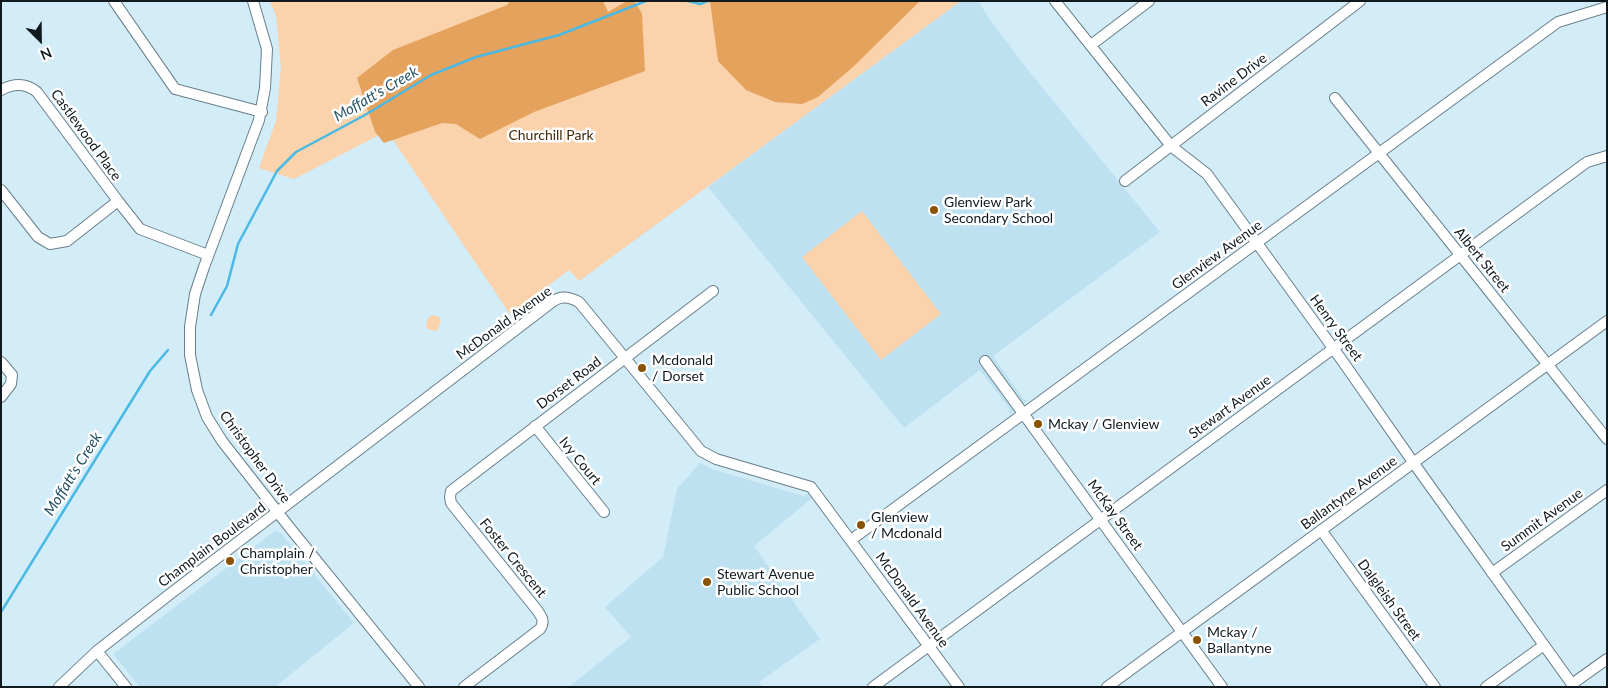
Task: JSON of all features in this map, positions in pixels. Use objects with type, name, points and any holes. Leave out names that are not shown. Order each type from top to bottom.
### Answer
[{"type":"street","points":[[114,1],[175,89],[262,112]]},
{"type":"street","name":"Christopher Drive","points":[[252,1],[267,49],[262,112],[195,294],[190,327],[190,355],[197,390],[207,416],[222,441],[420,687]]},
{"type":"street","name":"Henry Street","points":[[1055,1],[1171,146],[1207,174],[1573,685]]},
{"type":"street","points":[[1091,46],[1149,1]]},
{"type":"street","name":"Ravine Drive","points":[[1125,181],[1360,1]]},
{"type":"street","name":"Glenview Avenue","points":[[851,540],[1558,22],[1607,7]]},
{"type":"street","name":"Castlewood Place","points":[[1,90],[6,87],[23,84],[30,86],[37,92],[140,229],[208,255]]},
{"type":"street","name":"Albert Street","points":[[1335,98],[1607,438]]},
{"type":"street","name":"Stewart Avenue","points":[[874,687],[1587,162],[1607,156]]},
{"type":"street","name":"Castlewood Place","points":[[1,190],[38,237],[50,244],[67,241],[118,201]]},
{"type":"street","name":"Dorset Road","points":[[451,503],[451,490],[713,291]]},
{"type":"street","name":"McDonald Avenue","points":[[434,392],[556,299],[568,297],[579,302],[701,451],[716,459],[811,488],[959,687]]},
{"type":"street","name":"Ballantyne Avenue","points":[[1107,687],[1607,321]]},
{"type":"street","name":"McKay Street","points":[[985,361],[1222,687]]},
{"type":"street","points":[[1,362],[12,375],[11,384],[1,397]]},
{"type":"street","name":"Champlain Boulevard","points":[[59,687],[97,651],[434,392]]},
{"type":"street","name":"Ivy Court","points":[[535,426],[604,512]]},
{"type":"street","name":"Summit Avenue","points":[[1492,573],[1607,490]]},
{"type":"street","name":"Foster Crescent","points":[[451,503],[543,619],[540,629],[464,687]]},
{"type":"street","name":"Dalgleish Street","points":[[1322,530],[1435,687]]},
{"type":"street","points":[[1486,687],[1544,645]]},
{"type":"street","points":[[97,651],[126,687]]},
{"type":"street","points":[[1573,685],[1607,659]]},
{"type":"shaded area","points":[[510,1],[603,1],[608,12],[627,1],[634,1],[642,14],[645,71],[534,112],[480,139],[456,124],[442,123],[384,143],[375,132],[357,78],[393,50],[507,5]]},
{"type":"shaded area","points":[[710,1],[920,1],[854,66],[818,97],[802,104],[775,102],[746,90],[718,61]]},
{"type":"shaded area","name":"Glenview Park Secondary School","points":[[961,1],[978,1],[1024,65],[1160,232],[993,356],[1024,400],[1029,399],[1009,414],[1009,408],[980,370],[904,428],[708,187]]},
{"type":"shaded area","name":"Stewart Avenue Public School","points":[[700,463],[712,469],[803,496],[823,489],[754,546],[820,639],[759,682],[762,687],[569,687],[631,637],[605,607],[663,557],[677,489]]},
{"type":"shaded area","points":[[275,531],[280,532],[354,623],[275,687],[140,687],[113,654]]},
{"type":"green space","name":"Churchill Park","points":[[270,1],[961,1],[579,281],[569,270],[510,314],[387,131],[294,179],[259,168],[276,121],[281,67],[276,16]]},
{"type":"green space","points":[[862,211],[941,314],[881,360],[802,257]]},
{"type":"green space","points":[[432,315],[439,317],[441,321],[436,331],[426,327],[428,318]]},
{"type":"waterway","name":"Moffatt's Creek","points":[[211,315],[227,286],[238,244],[277,171],[296,152],[365,115],[431,75],[476,57],[559,35],[646,1]]},
{"type":"waterway","name":"Moffatt's Creek","points":[[688,1],[700,4],[708,1]]},
{"type":"waterway","name":"Moffatt's Creek","points":[[1,612],[150,371],[168,350]]},
{"type":"place","name":"Glenview Park Secondary School","points":[[934,210]]},
{"type":"place","name":"Mcdonald / Dorset","points":[[642,368]]},
{"type":"place","name":"Mckay / Glenview","points":[[1038,424]]},
{"type":"place","name":"Glenview / Mcdonald","points":[[861,525]]},
{"type":"place","name":"Champlain / Christopher","points":[[230,561]]},
{"type":"place","name":"Stewart Avenue Public School","points":[[707,582]]},
{"type":"place","name":"Mckay / Ballantyne","points":[[1197,640]]}]
